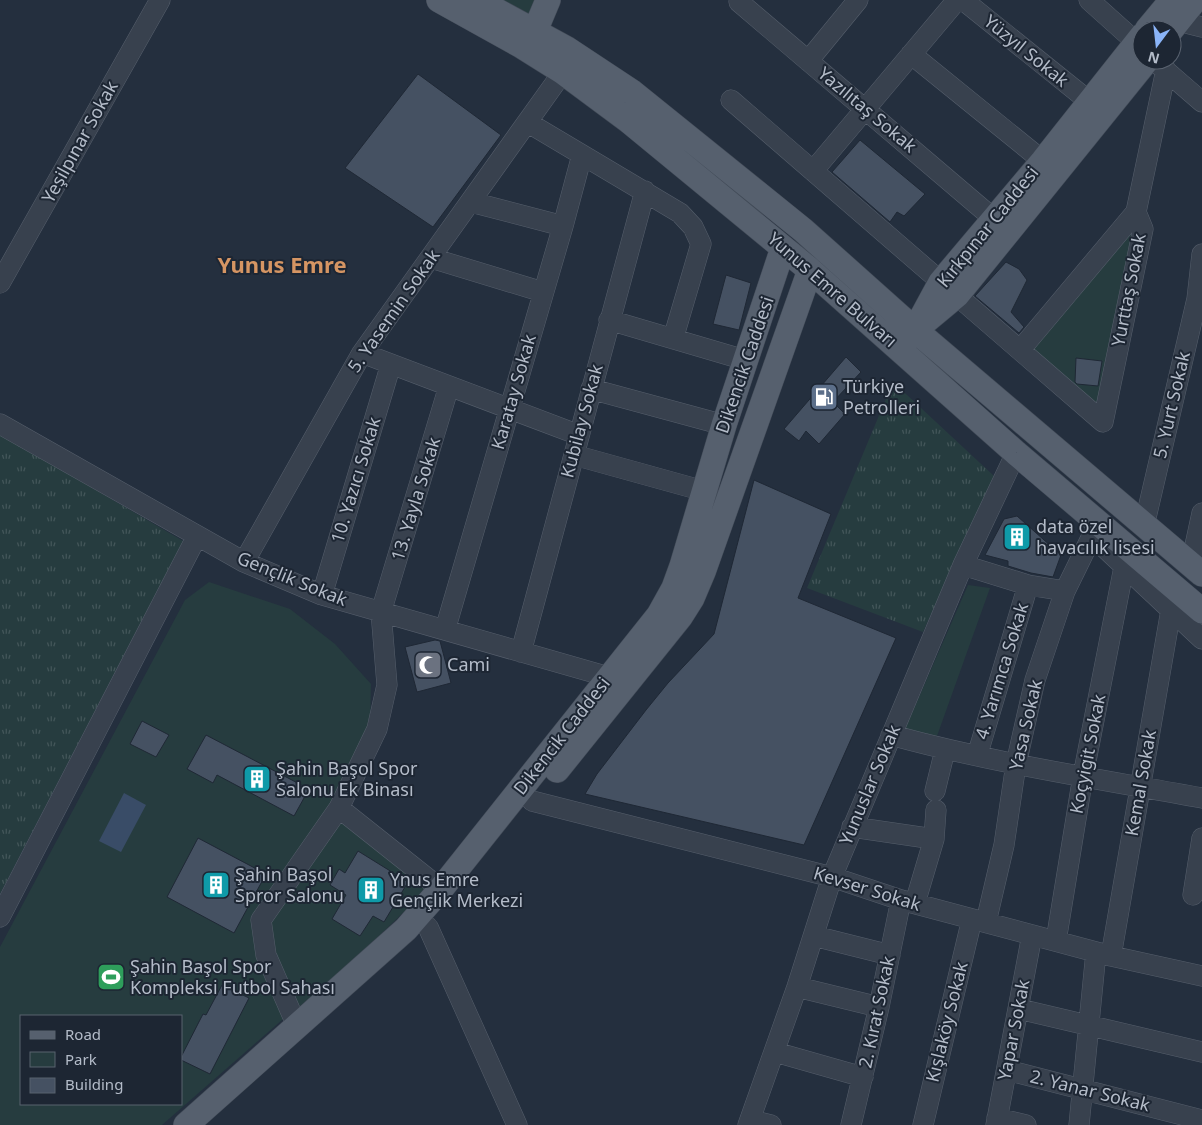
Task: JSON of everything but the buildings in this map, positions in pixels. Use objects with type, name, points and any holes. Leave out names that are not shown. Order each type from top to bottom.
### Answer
[{"type":"main road","name":"Yunus Emre Bulvarı","points":[[439,0],[520,45],[563,72],[629,121],[810,270],[907,340],[1196,569]]},
{"type":"main road","name":"Yunus Emre Bulvarı","points":[[477,0],[567,49],[632,92],[792,221],[1016,453],[1202,611]]},
{"type":"main road","points":[[535,31],[548,0]]},
{"type":"main road","name":"Kırkpınar Caddesi","points":[[1174,17],[1196,0]]},
{"type":"main road","name":"Kırkpınar Caddesi","points":[[949,289],[994,218],[1090,102],[1132,65]]},
{"type":"main road","name":"Kırkpınar Caddesi","points":[[907,340],[1132,70]]},
{"type":"main road","name":"Dikencik Caddesi","points":[[186,1125],[406,930],[441,889],[658,615],[674,588],[682,566],[724,425],[783,248]]},
{"type":"main road","name":"Dikencik Caddesi","points":[[212,1125],[408,951],[680,618],[692,598],[703,572],[810,270]]},
{"type":"street","name":"Yeşilpınar Sokak","points":[[0,283],[160,0]]},
{"type":"street","points":[[808,61],[858,0]]},
{"type":"street","points":[[813,172],[957,0]]},
{"type":"street","name":"Yüzyıl Sokak","points":[[963,0],[1090,102]]},
{"type":"street","points":[[1088,0],[1132,36]]},
{"type":"street","name":"Yazılıtaş Sokak","points":[[740,1],[994,218]]},
{"type":"street","points":[[1174,17],[1202,27]]},
{"type":"street","points":[[911,54],[1042,160]]},
{"type":"street","name":"Yurttaş Sokak","points":[[1020,350],[1103,422],[1143,229],[1136,212],[1147,70]]},
{"type":"street","points":[[1169,70],[1202,102]]},
{"type":"street","name":"5. Yasemin Sokak","points":[[244,562],[362,353],[563,72]]},
{"type":"street","points":[[731,100],[1020,350],[1136,212]]},
{"type":"street","points":[[527,122],[680,213],[693,227],[701,244],[673,339]]},
{"type":"street","name":"Karatay Sokak","points":[[445,630],[563,226],[582,154]]},
{"type":"street","name":"Kubilay Sokak","points":[[521,652],[644,191]]},
{"type":"street","points":[[471,202],[563,226]]},
{"type":"street","name":"5. Yurt Sokak","points":[[1144,526],[1197,299],[1202,254]]},
{"type":"street","points":[[431,258],[544,292]]},
{"type":"street","points":[[609,320],[745,360]]},
{"type":"street","points":[[362,353],[579,435]]},
{"type":"street","name":"10. Yazıcı Sokak","points":[[322,595],[391,364]]},
{"type":"street","name":"13. Yayla Sokak","points":[[381,612],[449,386]]},
{"type":"street","points":[[591,389],[724,425]]},
{"type":"street","name":"Gençlik Sokak","points":[[0,424],[244,562],[322,595],[609,677]]},
{"type":"street","name":"Yunuslar Sokak","points":[[749,1122],[775,1052],[832,877],[963,565],[1016,453]]},
{"type":"street","points":[[574,455],[704,491]]},
{"type":"street","points":[[1196,569],[1202,513]]},
{"type":"street","points":[[0,917],[197,536]]},
{"type":"street","name":"Yasa Sokak","points":[[979,921],[1004,845],[1016,764],[1035,680],[1065,590],[1092,536],[1124,567]]},
{"type":"street","points":[[963,565],[1028,585],[1065,590]]},
{"type":"street","points":[[1124,567],[1202,639]]},
{"type":"street","name":"Koçyigit Sokak","points":[[1056,941],[1083,776],[1124,567]]},
{"type":"street","name":"4. Yarımca Sokak","points":[[976,756],[1028,585]]},
{"type":"street","name":"Kemal Sokak","points":[[1079,1125],[1089,1025],[1104,954],[1123,895],[1171,610]]},
{"type":"street","points":[[297,1026],[266,955],[261,920],[339,808],[377,729],[386,685],[381,612]]},
{"type":"street","points":[[891,735],[944,750],[1202,798]]},
{"type":"street","name":"2. Kırat Sokak","points":[[851,1125],[890,955],[908,901],[934,839],[935,801],[944,750]]},
{"type":"street","name":"Kevser Sokak","points":[[532,801],[832,877],[908,901],[1104,954],[1202,976]]},
{"type":"street","points":[[339,808],[441,889]]},
{"type":"street","points":[[852,827],[934,839]]},
{"type":"street","points":[[1193,895],[1202,838]]},
{"type":"street","name":"Kışlaköy Sokak","points":[[923,1125],[934,1071],[979,921]]},
{"type":"street","points":[[428,928],[517,1125]]},
{"type":"street","name":"Yapar Sokak","points":[[996,1121],[1032,935]]},
{"type":"street","points":[[814,936],[890,955]]},
{"type":"street","points":[[797,987],[879,1007]]},
{"type":"street","points":[[1019,1009],[1202,1052]]},
{"type":"street","points":[[775,1052],[863,1077]]},
{"type":"street","name":"2. Yanar Sokak","points":[[1007,1070],[1202,1120]]},
{"type":"street","points":[[996,1121],[1026,1125]]},
{"type":"street","points":[[749,1122],[771,1125]]},
{"type":"green space","points":[[495,0],[541,0],[533,21]]},
{"type":"green space","points":[[1131,226],[1135,231],[1098,411],[1027,349]]},
{"type":"green space","points":[[893,382],[994,476],[923,632],[807,588]]},
{"type":"green space","points":[[0,434],[183,541],[0,894]]},
{"type":"green space","points":[[209,582],[290,609],[335,644],[371,684],[370,730],[343,813],[432,885],[333,980],[282,1020],[162,1125],[0,1125],[0,947],[185,600]]},
{"type":"green space","points":[[968,585],[990,588],[937,736],[905,729]]},
{"type":"water","points":[[124,793],[146,805],[121,852],[99,841]]},
{"type":"place","name":"Türkiye Petrolleri","points":[[824,397]]},
{"type":"place","name":"data özel havacılık lisesi","points":[[1017,537]]},
{"type":"place","name":"Cami","points":[[428,665]]},
{"type":"place","name":"Şahin Başol Spor Salonu Ek Binası","points":[[257,779]]},
{"type":"place","name":"Şahin Başol Spror Salonu","points":[[216,885]]},
{"type":"place","name":"Ynus Emre Gençlik Merkezi","points":[[371,890]]},
{"type":"place","name":"Şahin Başol Spor Kompleksi Futbol Sahası","points":[[111,977]]},
{"type":"district","name":"Yunus Emre","points":[[282,265]]}]
